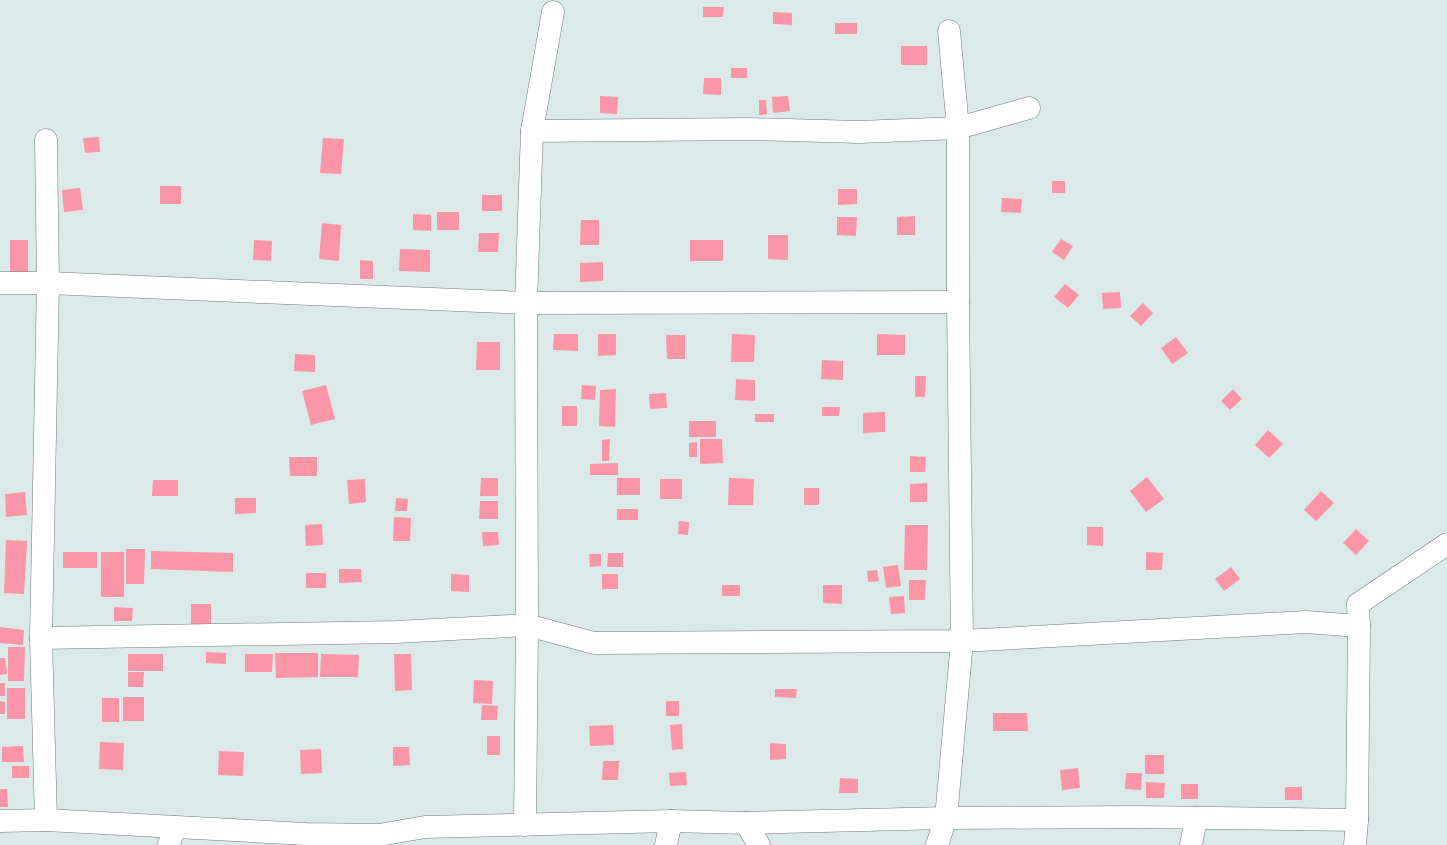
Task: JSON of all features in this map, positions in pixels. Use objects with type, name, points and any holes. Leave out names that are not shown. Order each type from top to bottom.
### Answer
[{"type":"street","points":[[525,824],[527,625],[526,303],[532,131],[553,12]]},
{"type":"street","points":[[937,845],[946,818],[962,641],[958,302],[958,128],[949,31]]},
{"type":"street","points":[[532,131],[749,129],[859,132],[958,128],[1029,108]]},
{"type":"street","points":[[46,140],[48,283],[41,638],[46,820]]},
{"type":"street","points":[[0,283],[48,283],[526,303],[958,302]]},
{"type":"street","points":[[1354,845],[1357,820],[1358,604],[1447,544]]},
{"type":"street","points":[[41,638],[396,632],[527,625],[594,643],[962,641],[1306,622],[1359,626]]},
{"type":"street","points":[[0,821],[46,820],[172,836],[306,834],[423,836],[525,824],[671,821],[746,824],[946,818],[1136,817],[1357,820]]},
{"type":"street","points":[[1191,845],[1196,818]]},
{"type":"street","points":[[666,845],[671,821]]},
{"type":"street","points":[[746,824],[759,845]]},
{"type":"building","points":[[703,7],[724,7],[723,17],[703,17]]},
{"type":"building","points":[[773,12],[792,13],[792,25],[773,24]]},
{"type":"building","points":[[835,23],[857,23],[857,34],[835,34]]},
{"type":"building","points":[[901,46],[927,46],[927,65],[901,65]]},
{"type":"building","points":[[731,68],[747,68],[747,78],[731,78]]},
{"type":"building","points":[[704,78],[721,78],[721,95],[703,94]]},
{"type":"building","points":[[600,96],[618,97],[617,114],[600,113]]},
{"type":"building","points":[[788,96],[790,111],[773,113],[772,97]]},
{"type":"building","points":[[759,100],[766,100],[767,114],[759,115]]},
{"type":"building","points":[[99,137],[100,152],[85,153],[83,138]]},
{"type":"building","points":[[323,138],[344,139],[341,174],[320,173]]},
{"type":"building","points":[[1052,181],[1065,181],[1065,193],[1052,193]]},
{"type":"building","points":[[160,186],[181,186],[181,204],[160,204]]},
{"type":"building","points":[[80,188],[83,210],[64,212],[62,190]]},
{"type":"building","points":[[838,189],[857,189],[857,204],[838,205]]},
{"type":"building","points":[[482,195],[502,195],[502,211],[482,211]]},
{"type":"building","points":[[1002,198],[1022,199],[1021,213],[1001,212]]},
{"type":"building","points":[[437,212],[459,212],[459,230],[437,230]]},
{"type":"building","points":[[413,214],[431,215],[431,231],[413,230]]},
{"type":"building","points":[[915,216],[915,235],[897,235],[897,217]]},
{"type":"building","points":[[837,217],[857,217],[856,236],[837,235]]},
{"type":"building","points":[[581,220],[599,220],[599,245],[580,245]]},
{"type":"building","points":[[322,223],[341,225],[339,261],[319,259]]},
{"type":"building","points":[[479,233],[499,233],[498,252],[478,252]]},
{"type":"building","points":[[768,235],[788,235],[788,260],[768,259]]},
{"type":"building","points":[[1061,239],[1073,246],[1064,260],[1052,252]]},
{"type":"building","points":[[10,240],[28,240],[28,276],[10,276]]},
{"type":"building","points":[[254,240],[272,241],[271,261],[253,260]]},
{"type":"building","points":[[690,240],[723,240],[723,261],[690,261]]},
{"type":"building","points":[[400,249],[430,250],[430,272],[399,271]]},
{"type":"building","points":[[360,260],[373,261],[373,279],[360,279]]},
{"type":"building","points":[[603,262],[603,281],[580,282],[580,263]]},
{"type":"building","points":[[1065,284],[1079,295],[1068,308],[1054,297]]},
{"type":"building","points":[[1120,292],[1121,308],[1103,309],[1102,293]]},
{"type":"building","points":[[1143,303],[1153,313],[1141,326],[1130,316]]},
{"type":"building","points":[[554,334],[578,334],[578,351],[553,350]]},
{"type":"building","points":[[598,334],[616,334],[616,355],[598,356]]},
{"type":"building","points":[[732,334],[755,335],[754,362],[731,362]]},
{"type":"building","points":[[877,334],[905,335],[905,355],[877,355]]},
{"type":"building","points":[[666,335],[685,335],[685,359],[667,359]]},
{"type":"building","points":[[1176,337],[1188,353],[1172,364],[1161,348]]},
{"type":"building","points":[[477,342],[500,342],[500,370],[476,370]]},
{"type":"building","points":[[295,354],[315,355],[315,372],[294,371]]},
{"type":"building","points":[[822,360],[843,361],[843,380],[821,379]]},
{"type":"building","points":[[915,376],[926,376],[925,397],[915,397]]},
{"type":"building","points":[[736,379],[755,380],[755,401],[735,400]]},
{"type":"building","points":[[326,385],[335,419],[311,425],[302,391]]},
{"type":"building","points":[[582,385],[596,386],[595,400],[581,399]]},
{"type":"building","points":[[616,389],[615,427],[599,426],[600,390]]},
{"type":"building","points":[[1233,389],[1242,399],[1230,410],[1221,401]]},
{"type":"building","points":[[666,393],[667,408],[650,409],[649,394]]},
{"type":"building","points":[[562,406],[577,406],[577,426],[562,426]]},
{"type":"building","points":[[822,407],[840,407],[839,416],[822,416]]},
{"type":"building","points":[[885,412],[885,432],[863,433],[863,413]]},
{"type":"building","points":[[755,414],[774,414],[774,422],[755,422]]},
{"type":"building","points":[[689,421],[716,421],[716,437],[689,437]]},
{"type":"building","points":[[1268,430],[1283,444],[1269,458],[1255,445]]},
{"type":"building","points":[[610,439],[609,461],[602,461],[602,440]]},
{"type":"building","points":[[700,439],[722,439],[723,463],[700,464]]},
{"type":"building","points":[[697,442],[697,457],[689,457],[689,443]]},
{"type":"building","points":[[910,456],[926,457],[925,472],[910,472]]},
{"type":"building","points":[[289,457],[317,457],[317,476],[290,476]]},
{"type":"building","points":[[618,463],[618,475],[590,475],[590,464]]},
{"type":"building","points":[[1147,477],[1164,499],[1146,512],[1130,491]]},
{"type":"building","points":[[481,478],[498,478],[498,496],[480,496]]},
{"type":"building","points":[[617,478],[640,478],[640,495],[617,495]]},
{"type":"building","points":[[729,478],[754,479],[753,505],[728,505]]},
{"type":"building","points":[[365,479],[366,502],[349,504],[347,480]]},
{"type":"building","points":[[660,479],[682,479],[682,499],[660,499]]},
{"type":"building","points":[[153,480],[178,480],[178,496],[152,496]]},
{"type":"building","points":[[927,483],[927,502],[910,502],[910,484]]},
{"type":"building","points":[[804,488],[819,488],[819,505],[804,505]]},
{"type":"building","points":[[1321,491],[1334,503],[1316,521],[1304,510]]},
{"type":"building","points":[[25,492],[27,515],[6,517],[5,494]]},
{"type":"building","points":[[235,498],[256,498],[256,513],[235,514]]},
{"type":"building","points":[[396,498],[408,499],[407,511],[395,511]]},
{"type":"building","points":[[480,501],[498,501],[498,519],[479,519]]},
{"type":"building","points":[[617,509],[638,509],[638,520],[617,520]]},
{"type":"building","points":[[394,517],[411,518],[410,541],[393,541]]},
{"type":"building","points":[[679,521],[689,522],[688,535],[678,534]]},
{"type":"building","points":[[322,524],[323,545],[306,546],[305,525]]},
{"type":"building","points":[[905,525],[928,525],[927,570],[904,570]]},
{"type":"building","points":[[1087,527],[1103,527],[1103,546],[1087,545]]},
{"type":"building","points":[[1356,529],[1369,541],[1356,555],[1343,543]]},
{"type":"building","points":[[482,532],[498,532],[499,545],[483,546]]},
{"type":"building","points":[[6,540],[27,541],[24,594],[4,593]]},
{"type":"building","points":[[126,549],[145,549],[144,584],[126,584]]},
{"type":"building","points":[[151,551],[233,553],[233,572],[151,569]]},
{"type":"building","points":[[63,552],[97,552],[97,568],[63,568]]},
{"type":"building","points":[[101,552],[124,552],[124,597],[101,597]]},
{"type":"building","points":[[1146,552],[1163,553],[1162,570],[1146,570]]},
{"type":"building","points":[[608,553],[623,553],[623,567],[607,567]]},
{"type":"building","points":[[589,554],[601,554],[601,566],[590,567]]},
{"type":"building","points":[[898,565],[901,586],[886,588],[883,567]]},
{"type":"building","points":[[1231,567],[1240,579],[1224,591],[1215,579]]},
{"type":"building","points":[[339,569],[361,569],[362,582],[339,583]]},
{"type":"building","points":[[877,570],[879,581],[868,582],[867,571]]},
{"type":"building","points":[[306,573],[326,573],[326,588],[306,588]]},
{"type":"building","points":[[451,574],[469,575],[469,592],[451,591]]},
{"type":"building","points":[[602,574],[618,574],[618,589],[602,589]]},
{"type":"building","points":[[909,580],[926,580],[925,600],[909,600]]},
{"type":"building","points":[[722,585],[740,585],[740,596],[722,596]]},
{"type":"building","points":[[823,585],[842,585],[842,604],[823,603]]},
{"type":"building","points":[[904,596],[905,613],[891,614],[889,597]]},
{"type":"building","points":[[191,604],[211,604],[211,624],[191,624]]},
{"type":"building","points":[[114,607],[133,608],[132,621],[114,621]]},
{"type":"building","points":[[0,627],[24,630],[23,645],[0,643]]},
{"type":"building","points":[[8,647],[25,647],[24,681],[8,681]]},
{"type":"building","points":[[206,652],[226,653],[226,664],[206,663]]},
{"type":"building","points":[[275,653],[318,653],[318,677],[276,678]]},
{"type":"building","points":[[128,654],[163,654],[163,671],[128,671]]},
{"type":"building","points":[[245,654],[273,654],[272,672],[245,672]]},
{"type":"building","points":[[321,654],[359,655],[358,677],[320,677]]},
{"type":"building","points":[[394,654],[411,654],[412,690],[395,691]]},
{"type":"building","points":[[0,658],[5,658],[7,674],[0,675]]},
{"type":"building","points":[[128,672],[144,672],[143,687],[128,687]]},
{"type":"building","points":[[474,680],[493,681],[492,704],[473,703]]},
{"type":"building","points":[[0,683],[5,683],[5,696],[0,696]]},
{"type":"building","points":[[7,688],[25,688],[25,719],[7,719]]},
{"type":"building","points":[[775,689],[797,689],[796,698],[775,697]]},
{"type":"building","points":[[123,697],[144,697],[144,721],[123,721]]},
{"type":"building","points":[[102,698],[119,698],[119,722],[102,722]]},
{"type":"building","points":[[0,701],[5,702],[5,714],[0,714]]},
{"type":"building","points":[[666,701],[679,701],[679,716],[666,716]]},
{"type":"building","points":[[482,705],[498,706],[497,720],[481,720]]},
{"type":"building","points":[[993,713],[1027,713],[1028,731],[993,731]]},
{"type":"building","points":[[682,724],[683,749],[672,750],[670,725]]},
{"type":"building","points":[[613,725],[614,745],[590,746],[589,726]]},
{"type":"building","points":[[487,736],[500,736],[500,755],[487,755]]},
{"type":"building","points":[[100,742],[124,743],[123,770],[99,769]]},
{"type":"building","points":[[770,743],[786,744],[786,759],[770,760]]},
{"type":"building","points":[[23,746],[24,762],[2,762],[2,747]]},
{"type":"building","points":[[393,747],[409,747],[410,765],[393,766]]},
{"type":"building","points":[[321,749],[322,773],[301,774],[300,750]]},
{"type":"building","points":[[219,751],[244,752],[243,776],[218,775]]},
{"type":"building","points":[[1145,755],[1164,755],[1164,774],[1145,774]]},
{"type":"building","points":[[603,761],[619,761],[618,780],[602,780]]},
{"type":"building","points":[[12,766],[29,766],[29,778],[12,778]]},
{"type":"building","points":[[1078,768],[1080,788],[1062,790],[1060,770]]},
{"type":"building","points":[[686,772],[687,785],[670,786],[669,773]]},
{"type":"building","points":[[1126,773],[1142,773],[1141,790],[1125,789]]},
{"type":"building","points":[[840,778],[858,779],[858,793],[839,793]]},
{"type":"building","points":[[1146,782],[1165,783],[1164,798],[1146,798]]},
{"type":"building","points":[[1181,784],[1198,784],[1198,799],[1181,799]]},
{"type":"building","points":[[1285,787],[1302,787],[1302,800],[1285,800]]},
{"type":"building","points":[[0,789],[7,789],[8,807],[0,807]]}]
